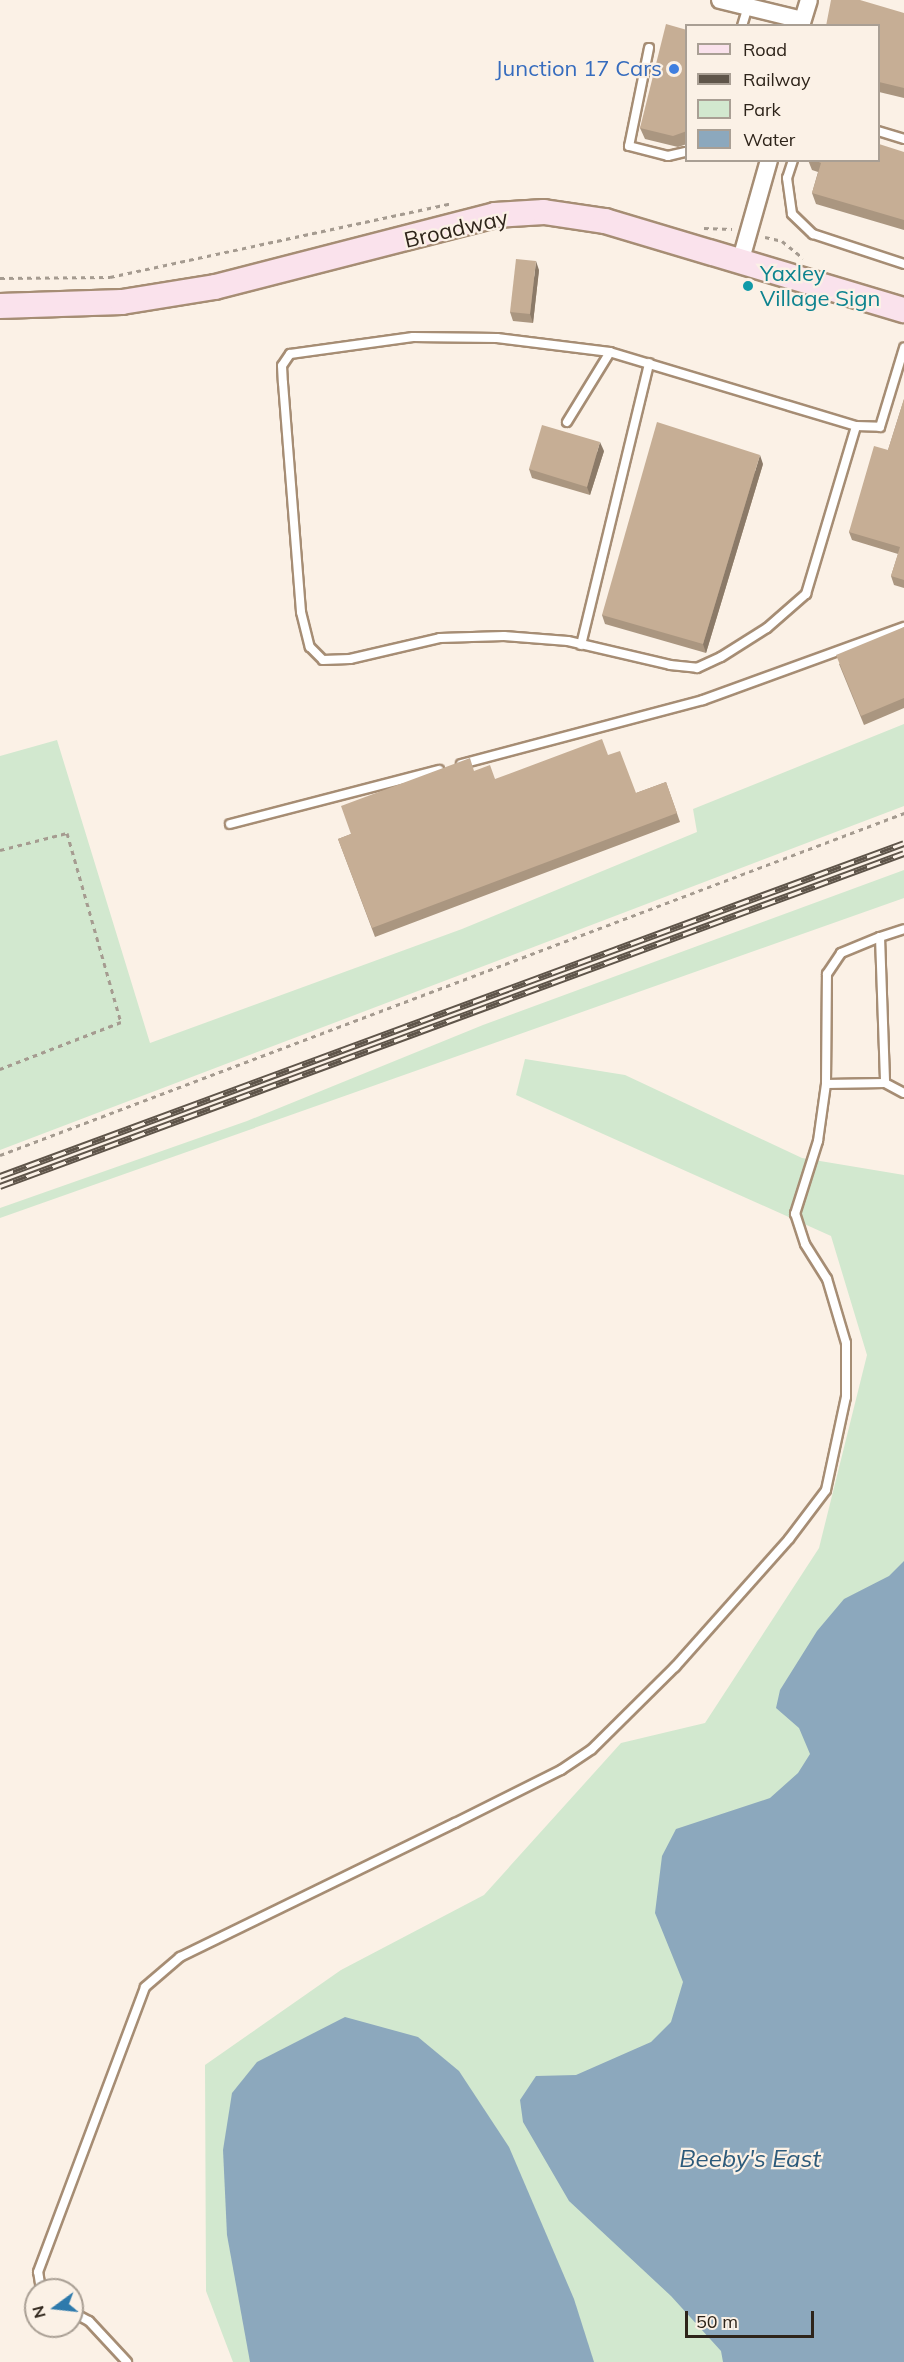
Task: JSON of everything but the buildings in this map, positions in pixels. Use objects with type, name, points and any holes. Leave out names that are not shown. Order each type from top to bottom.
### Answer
[{"type":"main road","name":"Broadway","points":[[0,306],[122,302],[215,287],[495,216],[544,212],[605,221],[741,259],[904,310]]},
{"type":"street","points":[[720,0],[748,6],[801,23],[809,0]]},
{"type":"street","points":[[741,259],[768,162]]},
{"type":"lane","points":[[743,24],[748,6]]},
{"type":"lane","points":[[649,48],[629,146],[668,156],[685,152]]},
{"type":"lane","points":[[880,131],[904,139]]},
{"type":"lane","points":[[792,162],[788,178],[792,214],[813,234],[904,264]]},
{"type":"lane","points":[[856,426],[814,578],[806,594],[767,628],[697,668],[616,655],[581,645],[504,636],[440,638],[350,658],[323,660],[310,647],[301,612],[282,366],[290,354],[413,337],[497,338],[609,352],[856,426],[880,428],[904,348]]},
{"type":"lane","points":[[567,422],[609,352]]},
{"type":"lane","points":[[581,645],[649,363]]},
{"type":"lane","points":[[230,824],[703,700],[904,627]]},
{"type":"lane","points":[[39,2278],[38,2272],[145,1987],[188,1953],[466,1818],[561,1770],[592,1749],[675,1667],[789,1539],[826,1490],[846,1397],[846,1343],[827,1279],[805,1244],[795,1214],[818,1142],[826,1084],[827,974],[842,952],[904,929]]},
{"type":"lane","points":[[880,937],[885,1083]]},
{"type":"lane","points":[[826,1084],[885,1083],[904,1093]]},
{"type":"lane","points":[[84,2319],[127,2362]]},
{"type":"path","points":[[0,1155],[904,813]]},
{"type":"path","points":[[0,850],[67,833],[121,1022],[0,1069]]},
{"type":"green space","points":[[904,724],[904,806],[0,1150],[0,756],[57,740],[150,1043],[462,929],[697,832],[693,809]]},
{"type":"green space","points":[[904,870],[904,898],[0,1218],[0,1208],[247,1121],[483,1025]]},
{"type":"green space","points":[[525,1059],[625,1075],[802,1158],[904,1175],[904,2362],[233,2362],[206,2291],[205,2065],[341,1970],[484,1895],[621,1743],[705,1723],[819,1548],[867,1355],[831,1236],[516,1095]]},
{"type":"water","name":"Beeby's East","points":[[904,1561],[904,2362],[723,2362],[721,2351],[671,2296],[569,2201],[523,2122],[520,2100],[536,2076],[576,2075],[651,2042],[671,2022],[683,1982],[655,1913],[662,1856],[676,1829],[770,1798],[798,1773],[810,1754],[799,1728],[776,1708],[780,1690],[817,1631],[844,1599],[889,1576]]},
{"type":"water","points":[[345,2017],[418,2037],[459,2071],[509,2147],[574,2299],[594,2362],[250,2362],[227,2235],[223,2150],[232,2093],[257,2062]]},
{"type":"railway","points":[[0,1176],[904,843]]},
{"type":"railway","points":[[0,1186],[904,853]]},
{"type":"place","name":"Junction 17 Cars","points":[[674,69]]},
{"type":"place","name":"Yaxley Village Sign","points":[[748,286]]}]
